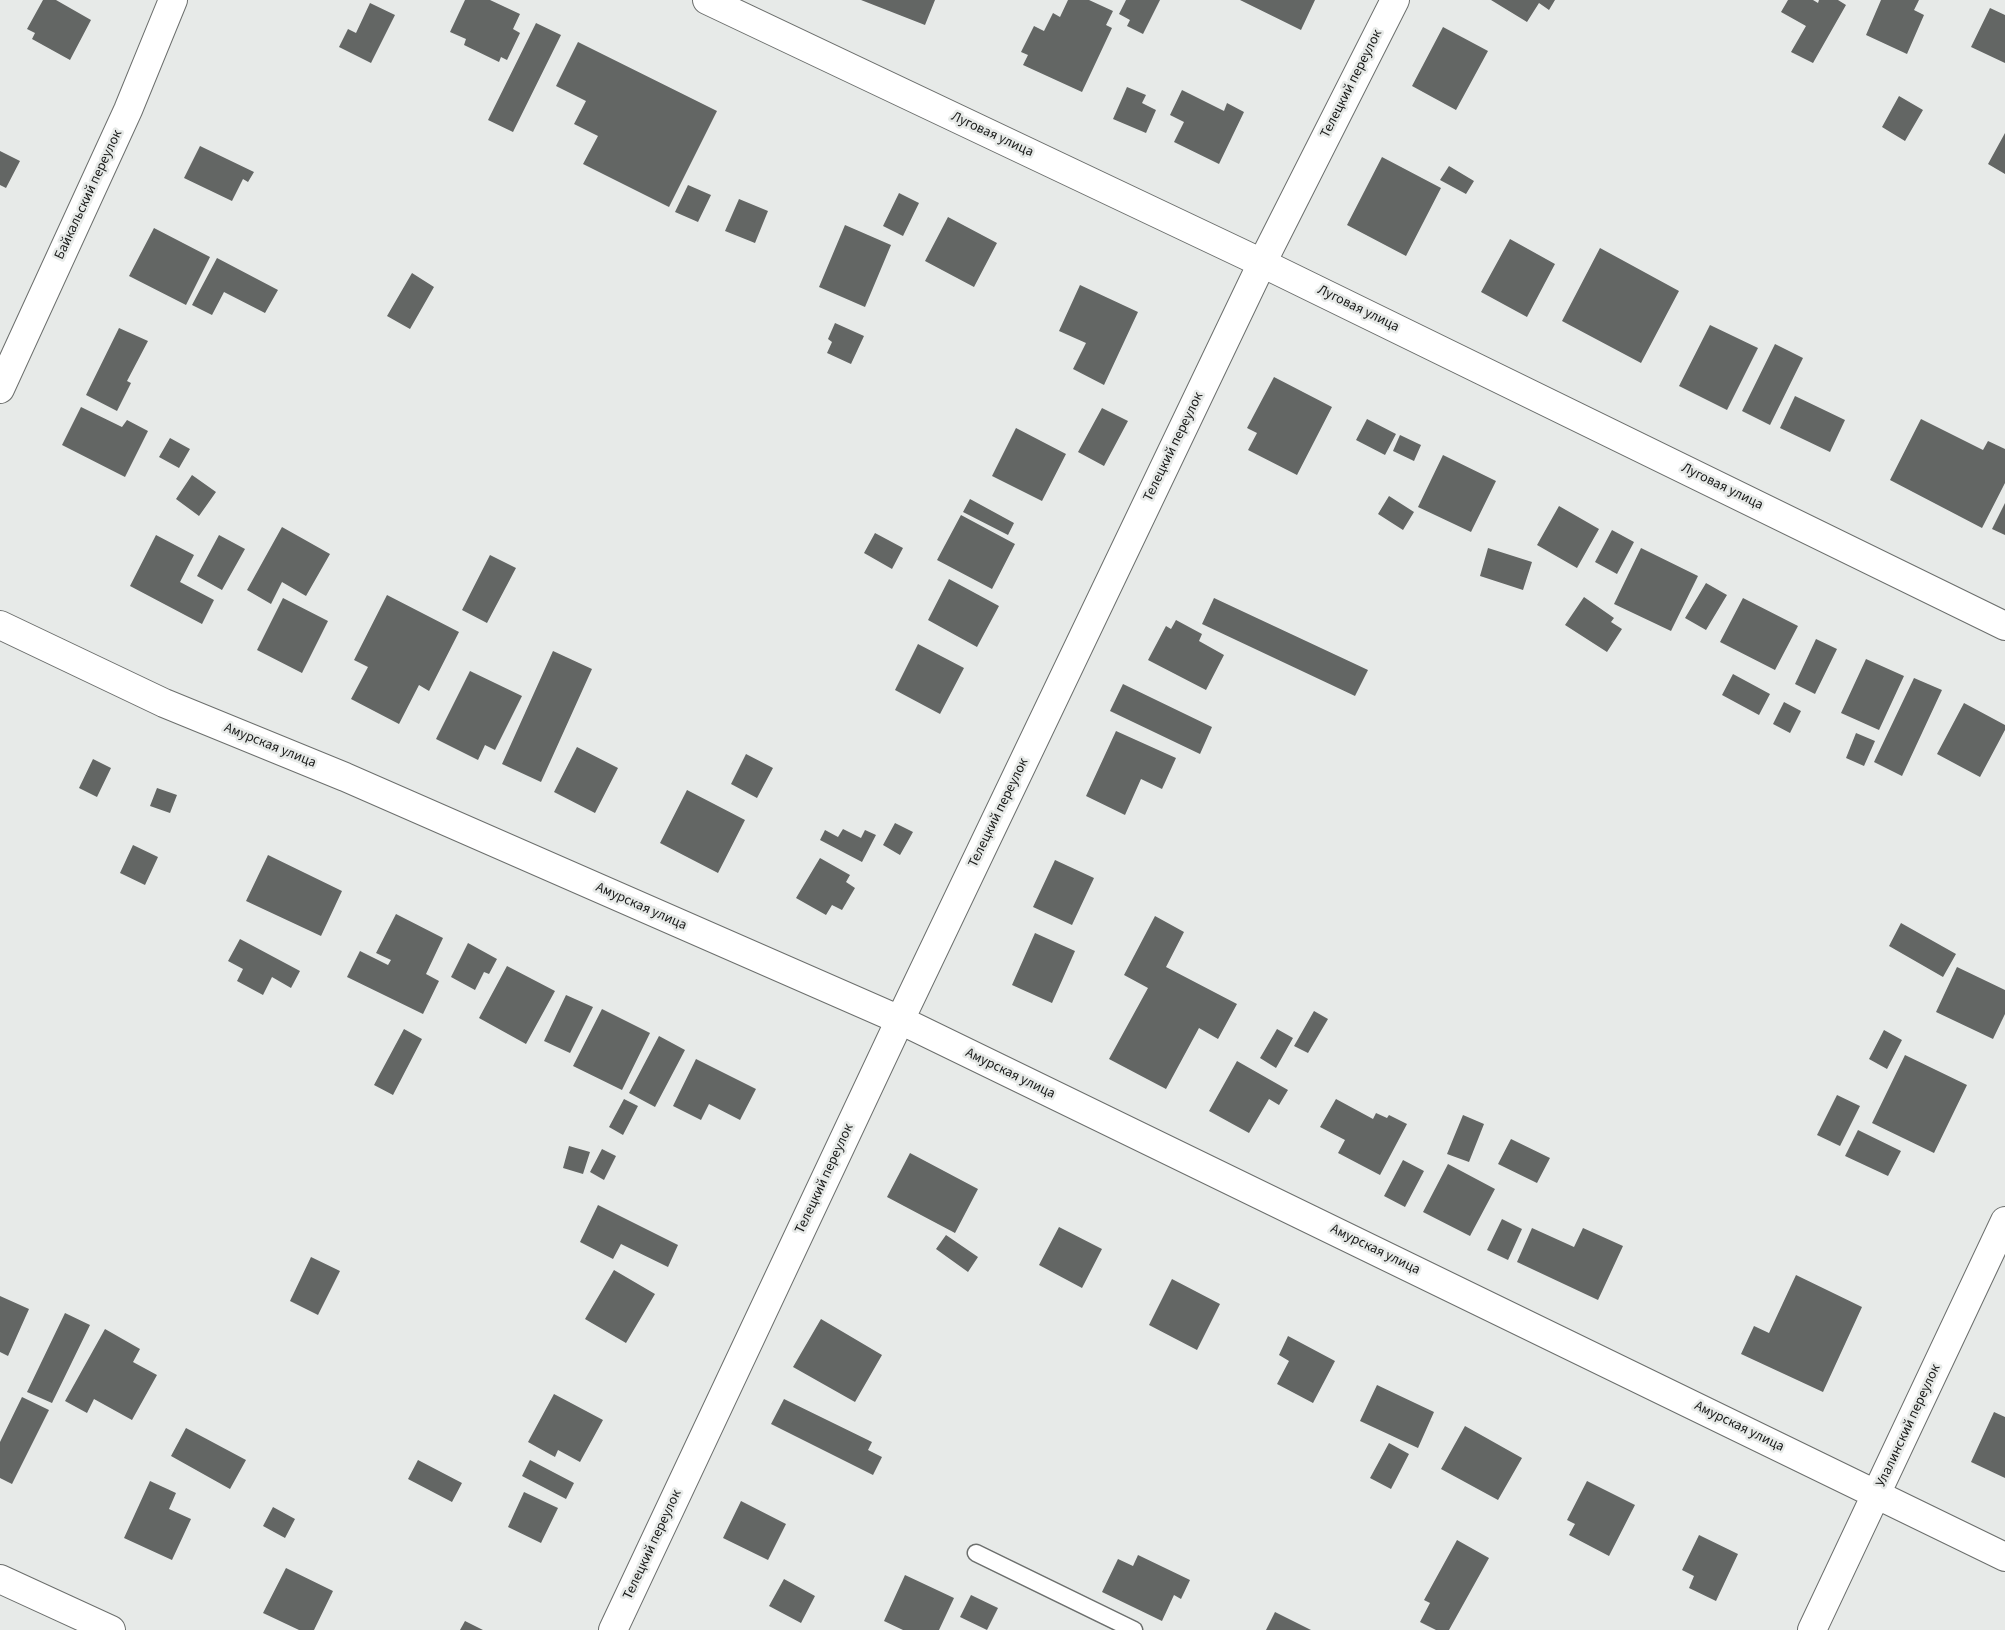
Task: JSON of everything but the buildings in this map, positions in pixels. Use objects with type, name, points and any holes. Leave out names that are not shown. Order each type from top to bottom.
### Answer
[{"type":"street","name":"Байкальский переулок","points":[[0,389],[128,110],[173,0]]},
{"type":"street","name":"Луговая улица","points":[[707,0],[1262,263],[2005,626]]},
{"type":"street","name":"Телецкий переулок","points":[[613,1630],[900,1020],[1262,263],[1395,0]]},
{"type":"street","name":"Амурская улица","points":[[0,625],[164,703],[344,778],[900,1020],[2005,1557]]},
{"type":"street","name":"Улалинский переулок","points":[[1812,1630],[2005,1221]]},
{"type":"street","points":[[0,1579],[111,1630]]},
{"type":"lane","points":[[976,1553],[1134,1630]]}]
